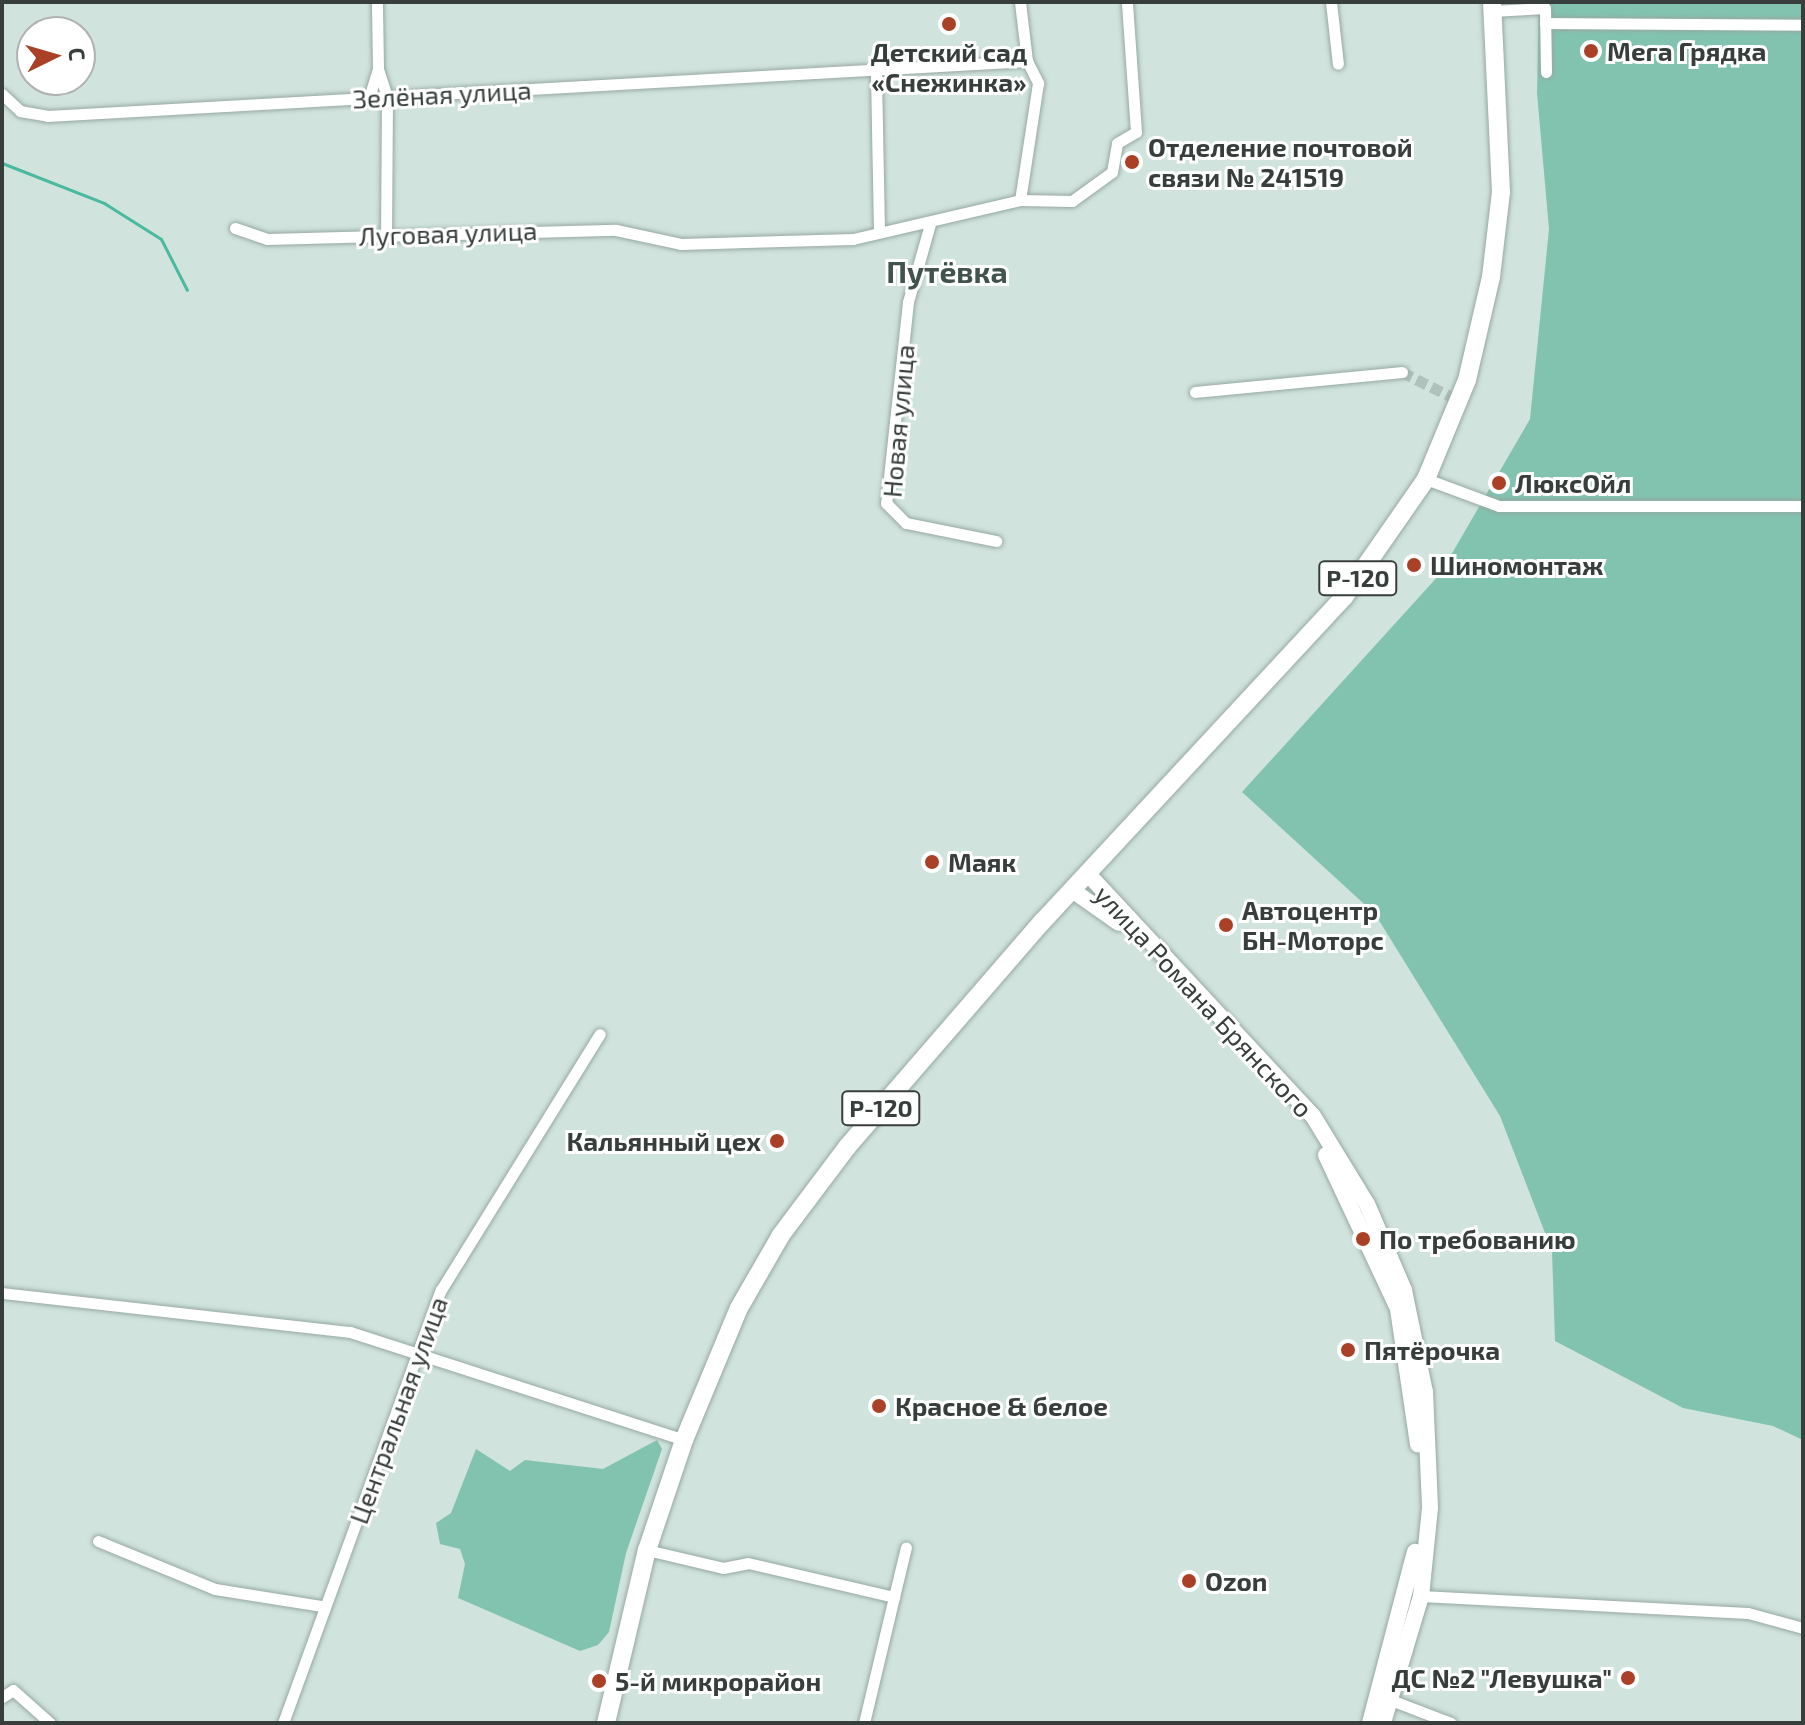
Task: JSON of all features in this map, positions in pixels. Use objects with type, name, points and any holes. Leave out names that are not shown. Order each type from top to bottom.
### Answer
[{"type":"main road","name":"Р-120","points":[[606,1723],[647,1550],[684,1440],[739,1308],[791,1221],[1072,890],[1304,644],[1378,554],[1426,479],[1467,380],[1491,277],[1501,192],[1493,6]]},
{"type":"main road","name":"улица Романа Брянского","points":[[1088,874],[1289,1087],[1380,1231],[1410,1308],[1425,1392],[1430,1508],[1421,1596],[1383,1723]]},
{"type":"main road","name":"улица Романа Брянского","points":[[1072,890],[1113,917],[1285,1094],[1356,1208],[1393,1295],[1408,1346],[1419,1509],[1408,1597],[1370,1723]]},
{"type":"street","points":[[377,2],[378,69],[387,97],[386,234]]},
{"type":"street","points":[[1020,2],[1027,61],[1038,83],[1020,200]]},
{"type":"street","name":"Луговая улица","points":[[235,228],[267,239],[616,230],[661,243],[879,232],[930,224],[1020,200],[1072,201],[1112,172],[1117,143],[1136,132],[1127,2]]},
{"type":"street","points":[[1331,2],[1338,64]]},
{"type":"street","points":[[1493,6],[1545,8],[1546,72]]},
{"type":"street","points":[[1545,23],[1803,25]]},
{"type":"street","name":"Зелёная улица","points":[[2,94],[20,111],[47,116],[876,75],[1027,61]]},
{"type":"street","points":[[369,98],[378,69]]},
{"type":"street","points":[[876,75],[879,232]]},
{"type":"street","name":"Новая улица","points":[[930,224],[917,255],[886,503],[906,523],[996,541]]},
{"type":"street","points":[[898,229],[917,255]]},
{"type":"street","points":[[1195,392],[1402,372]]},
{"type":"street","points":[[1426,479],[1499,506],[1803,506]]},
{"type":"street","name":"Центральная улица","points":[[283,1723],[321,1606],[397,1426],[415,1349],[441,1290],[600,1034]]},
{"type":"street","points":[[2,1293],[350,1332],[415,1349],[684,1440]]},
{"type":"street","points":[[98,1541],[215,1589],[321,1606]]},
{"type":"street","points":[[864,1723],[906,1547]]},
{"type":"street","points":[[647,1550],[723,1568],[748,1563],[894,1597]]},
{"type":"street","points":[[1421,1596],[1748,1613],[1803,1628]]},
{"type":"street","points":[[2,1697],[13,1690],[50,1723]]},
{"type":"street","points":[[1391,1700],[1451,1723]]},
{"type":"green space","points":[[1539,2],[1803,2],[1803,1440],[1773,1426],[1683,1408],[1555,1341],[1552,1251],[1500,1116],[1375,914],[1242,792],[1440,574],[1530,419],[1549,229],[1537,93]]},
{"type":"green space","points":[[657,1440],[662,1449],[626,1553],[609,1632],[598,1645],[580,1651],[458,1598],[465,1564],[460,1549],[440,1544],[436,1523],[451,1513],[476,1449],[510,1471],[525,1460],[603,1469]]},
{"type":"waterway","points":[[2,163],[104,203],[161,239],[187,290]]},
{"type":"tunnel","points":[[1402,372],[1460,401]]},
{"type":"place","name":"Детский сад «Снежинка»","points":[[949,24]]},
{"type":"place","name":"Мега Грядка","points":[[1591,51]]},
{"type":"place","name":"Отделение почтовой связи № 241519","points":[[1132,162]]},
{"type":"place","name":"ЛюксОйл","points":[[1499,483]]},
{"type":"place","name":"Шиномонтаж","points":[[1414,565]]},
{"type":"place","name":"Маяк","points":[[932,862]]},
{"type":"place","name":"Автоцентр БН-Моторс","points":[[1226,925]]},
{"type":"place","name":"Кальянный цех","points":[[777,1141]]},
{"type":"place","name":"По требованию","points":[[1363,1239]]},
{"type":"place","name":"Пятёрочка","points":[[1348,1350]]},
{"type":"place","name":"Красное & белое","points":[[879,1406]]},
{"type":"place","name":"Ozon","points":[[1189,1581]]},
{"type":"place","name":"ДС №2 \"Левушка\"","points":[[1628,1678]]},
{"type":"place","name":"5-й микрорайон","points":[[599,1681]]},
{"type":"district","name":"Путёвка","points":[[947,271]]}]
